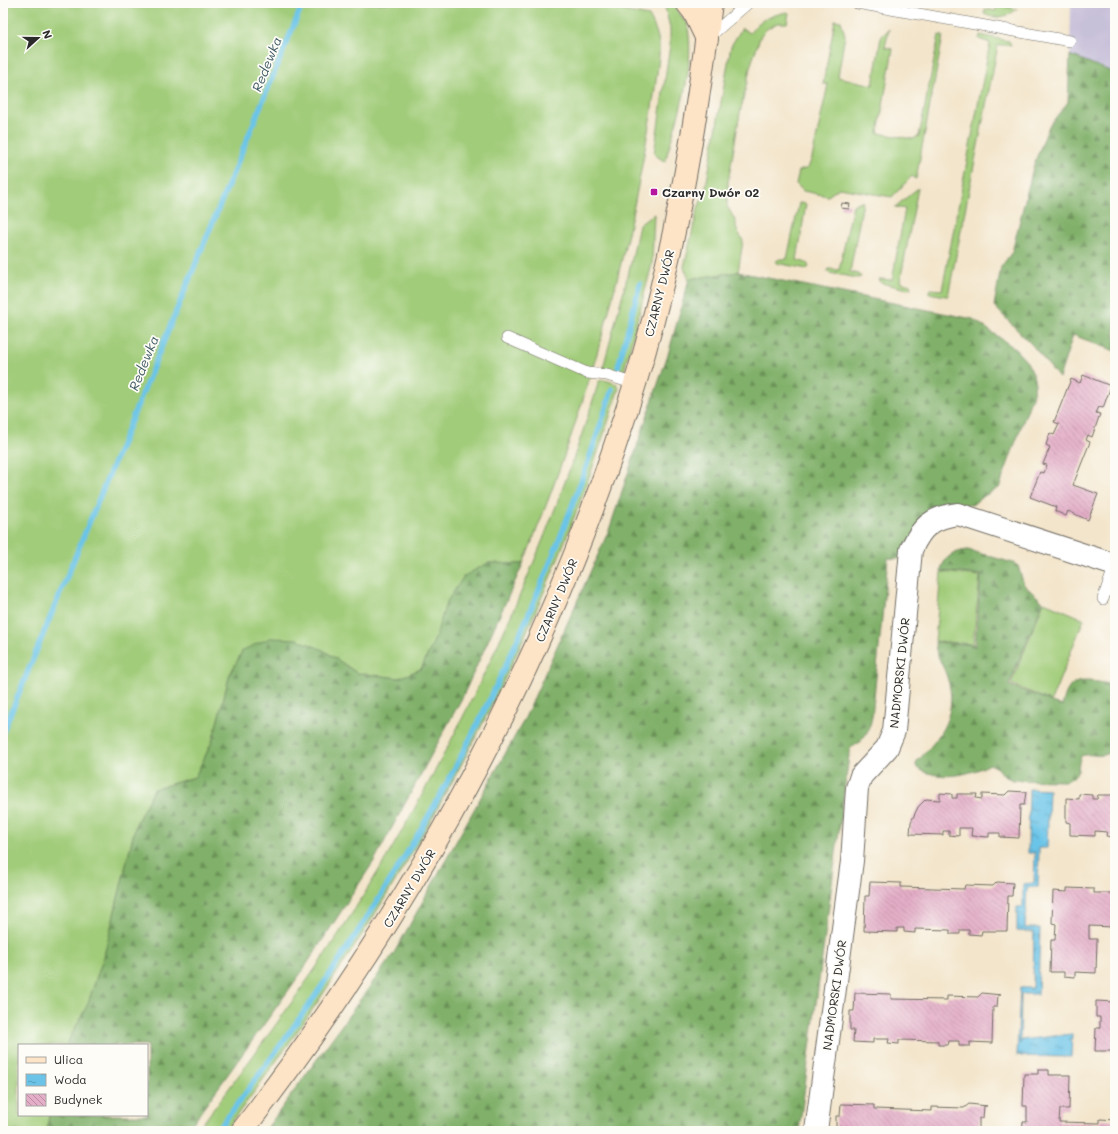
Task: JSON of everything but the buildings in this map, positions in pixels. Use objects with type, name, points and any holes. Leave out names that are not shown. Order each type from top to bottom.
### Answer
[{"type":"main road","points":[[687,3],[694,12],[707,39]]},
{"type":"main road","name":"CZARNY DWÓR","points":[[242,1131],[284,1078],[366,957],[438,839],[479,766],[531,659],[562,588],[590,518],[635,384],[661,289],[694,129],[711,3]]},
{"type":"street","name":"NADMORSKI DWÓR","points":[[816,1131],[852,861],[857,788],[862,776],[887,748],[894,731],[911,550],[916,538],[934,520],[958,514],[1115,565]]},
{"type":"lane","points":[[707,39],[748,3]]},
{"type":"lane","points":[[857,3],[1070,41]]},
{"type":"lane","points":[[507,338],[587,373],[607,375],[635,384]]},
{"type":"lane","points":[[1103,599],[1115,565]]},
{"type":"shaded area","points":[[1071,3],[1115,3],[1115,73],[1070,55]]},
{"type":"green space","points":[[3,3],[584,3],[649,16],[657,33],[659,48],[658,63],[646,143],[624,250],[611,304],[580,409],[523,564],[489,563],[435,639],[421,669],[399,678],[357,673],[323,650],[230,674],[212,742],[195,777],[154,789],[136,824],[104,956],[87,1006],[67,1044],[18,1044],[18,1116],[49,1116],[47,1131],[3,1131]]},
{"type":"green space","points":[[664,3],[673,3],[685,22],[687,22],[689,40],[688,75],[680,110],[665,162],[654,154],[670,45],[670,28]]},
{"type":"green space","points":[[997,3],[1007,3],[1006,7],[1017,9],[1006,16],[1001,17],[993,17],[984,14],[985,9],[996,11]]},
{"type":"green space","points":[[787,12],[789,13],[787,23],[777,23],[761,35],[751,64],[740,113],[728,182],[727,206],[736,222],[736,228],[743,241],[738,272],[689,279],[684,267],[698,208],[705,192],[731,46],[742,28],[750,33],[766,18]]},
{"type":"green space","points":[[835,20],[841,21],[845,35],[838,77],[873,85],[881,37],[889,29],[885,47],[893,49],[878,133],[913,139],[919,136],[939,35],[943,36],[916,179],[912,176],[892,197],[839,188],[828,196],[803,191],[796,184],[799,171],[808,168],[812,158],[828,84],[823,84]]},
{"type":"green space","points":[[980,35],[1009,41],[1011,45],[998,45],[948,296],[946,296],[929,293],[929,291],[930,289],[942,290],[990,43],[979,39]]},
{"type":"green space","points":[[1070,55],[1115,73],[1115,351],[1073,335],[1059,378],[1033,346],[994,306],[1001,267],[1012,252],[1034,164],[1049,126],[1068,102]]},
{"type":"green space","points":[[918,188],[900,282],[910,285],[911,288],[908,289],[881,283],[879,279],[892,280],[905,209],[895,207]]},
{"type":"green space","points":[[863,202],[850,272],[859,274],[861,277],[858,278],[829,273],[827,271],[828,269],[839,270],[853,205]]},
{"type":"green space","points":[[799,203],[806,204],[797,260],[807,263],[809,267],[807,269],[776,263],[776,261],[780,259],[787,259]]},
{"type":"green space","points":[[654,214],[652,264],[624,371],[620,373],[603,368],[631,263],[639,225]]},
{"type":"green space","points":[[738,272],[973,319],[1013,347],[1027,362],[1033,374],[1035,384],[1032,397],[999,488],[982,497],[972,505],[958,504],[899,559],[888,558],[872,717],[865,736],[859,743],[850,748],[799,1131],[265,1131],[394,953],[524,720],[609,530],[669,351],[689,279]]},
{"type":"green space","points":[[605,380],[617,384],[619,388],[585,489],[546,587],[503,683],[455,776],[403,868],[348,957],[288,1045],[225,1131],[197,1131],[272,1030],[344,927],[420,799],[480,683],[507,624],[533,565],[557,504],[599,381]]},
{"type":"green space","points":[[968,550],[1013,563],[1018,566],[1024,585],[1043,602],[1009,685],[1062,706],[1068,690],[1077,682],[1089,681],[1112,684],[1115,686],[1114,746],[1107,754],[1081,756],[1078,771],[1074,777],[1065,781],[1013,780],[1004,776],[998,768],[990,764],[972,772],[944,776],[935,775],[917,768],[917,761],[934,743],[946,723],[951,701],[947,677],[935,647],[935,642],[975,645],[981,575],[941,571],[947,558],[954,553]]},
{"type":"green space","points":[[488,563],[523,564],[462,698],[374,861],[301,973],[187,1131],[47,1131],[49,1116],[148,1116],[148,1044],[67,1044],[87,1006],[104,956],[136,824],[154,789],[195,777],[212,742],[230,674],[243,650],[270,638],[297,639],[323,650],[357,673],[399,678],[421,669],[435,639],[446,603],[464,576]]},
{"type":"green space","points":[[941,572],[980,576],[973,644],[935,641]]},
{"type":"green space","points":[[1044,602],[1084,619],[1051,701],[1011,684]]},
{"type":"water","points":[[1029,789],[1049,790],[1047,848],[1039,848],[1038,887],[1027,887],[1025,928],[1040,928],[1038,994],[1021,994],[1020,1044],[1021,1040],[1072,1034],[1071,1057],[1020,1056],[1020,1054],[1017,1056],[1020,988],[1033,988],[1034,932],[1017,931],[1017,907],[1023,907],[1023,884],[1034,883],[1035,853],[1028,853]]},
{"type":"waterway","name":"Redewka","points":[[3,732],[303,3]]},
{"type":"waterway","points":[[618,367],[640,284]]},
{"type":"waterway","points":[[217,1131],[277,1051],[334,969],[387,885],[438,799],[489,700],[536,598],[557,546],[595,442],[612,389]]},
{"type":"place","name":"Czarny Dwór 02","points":[[654,192]]}]
